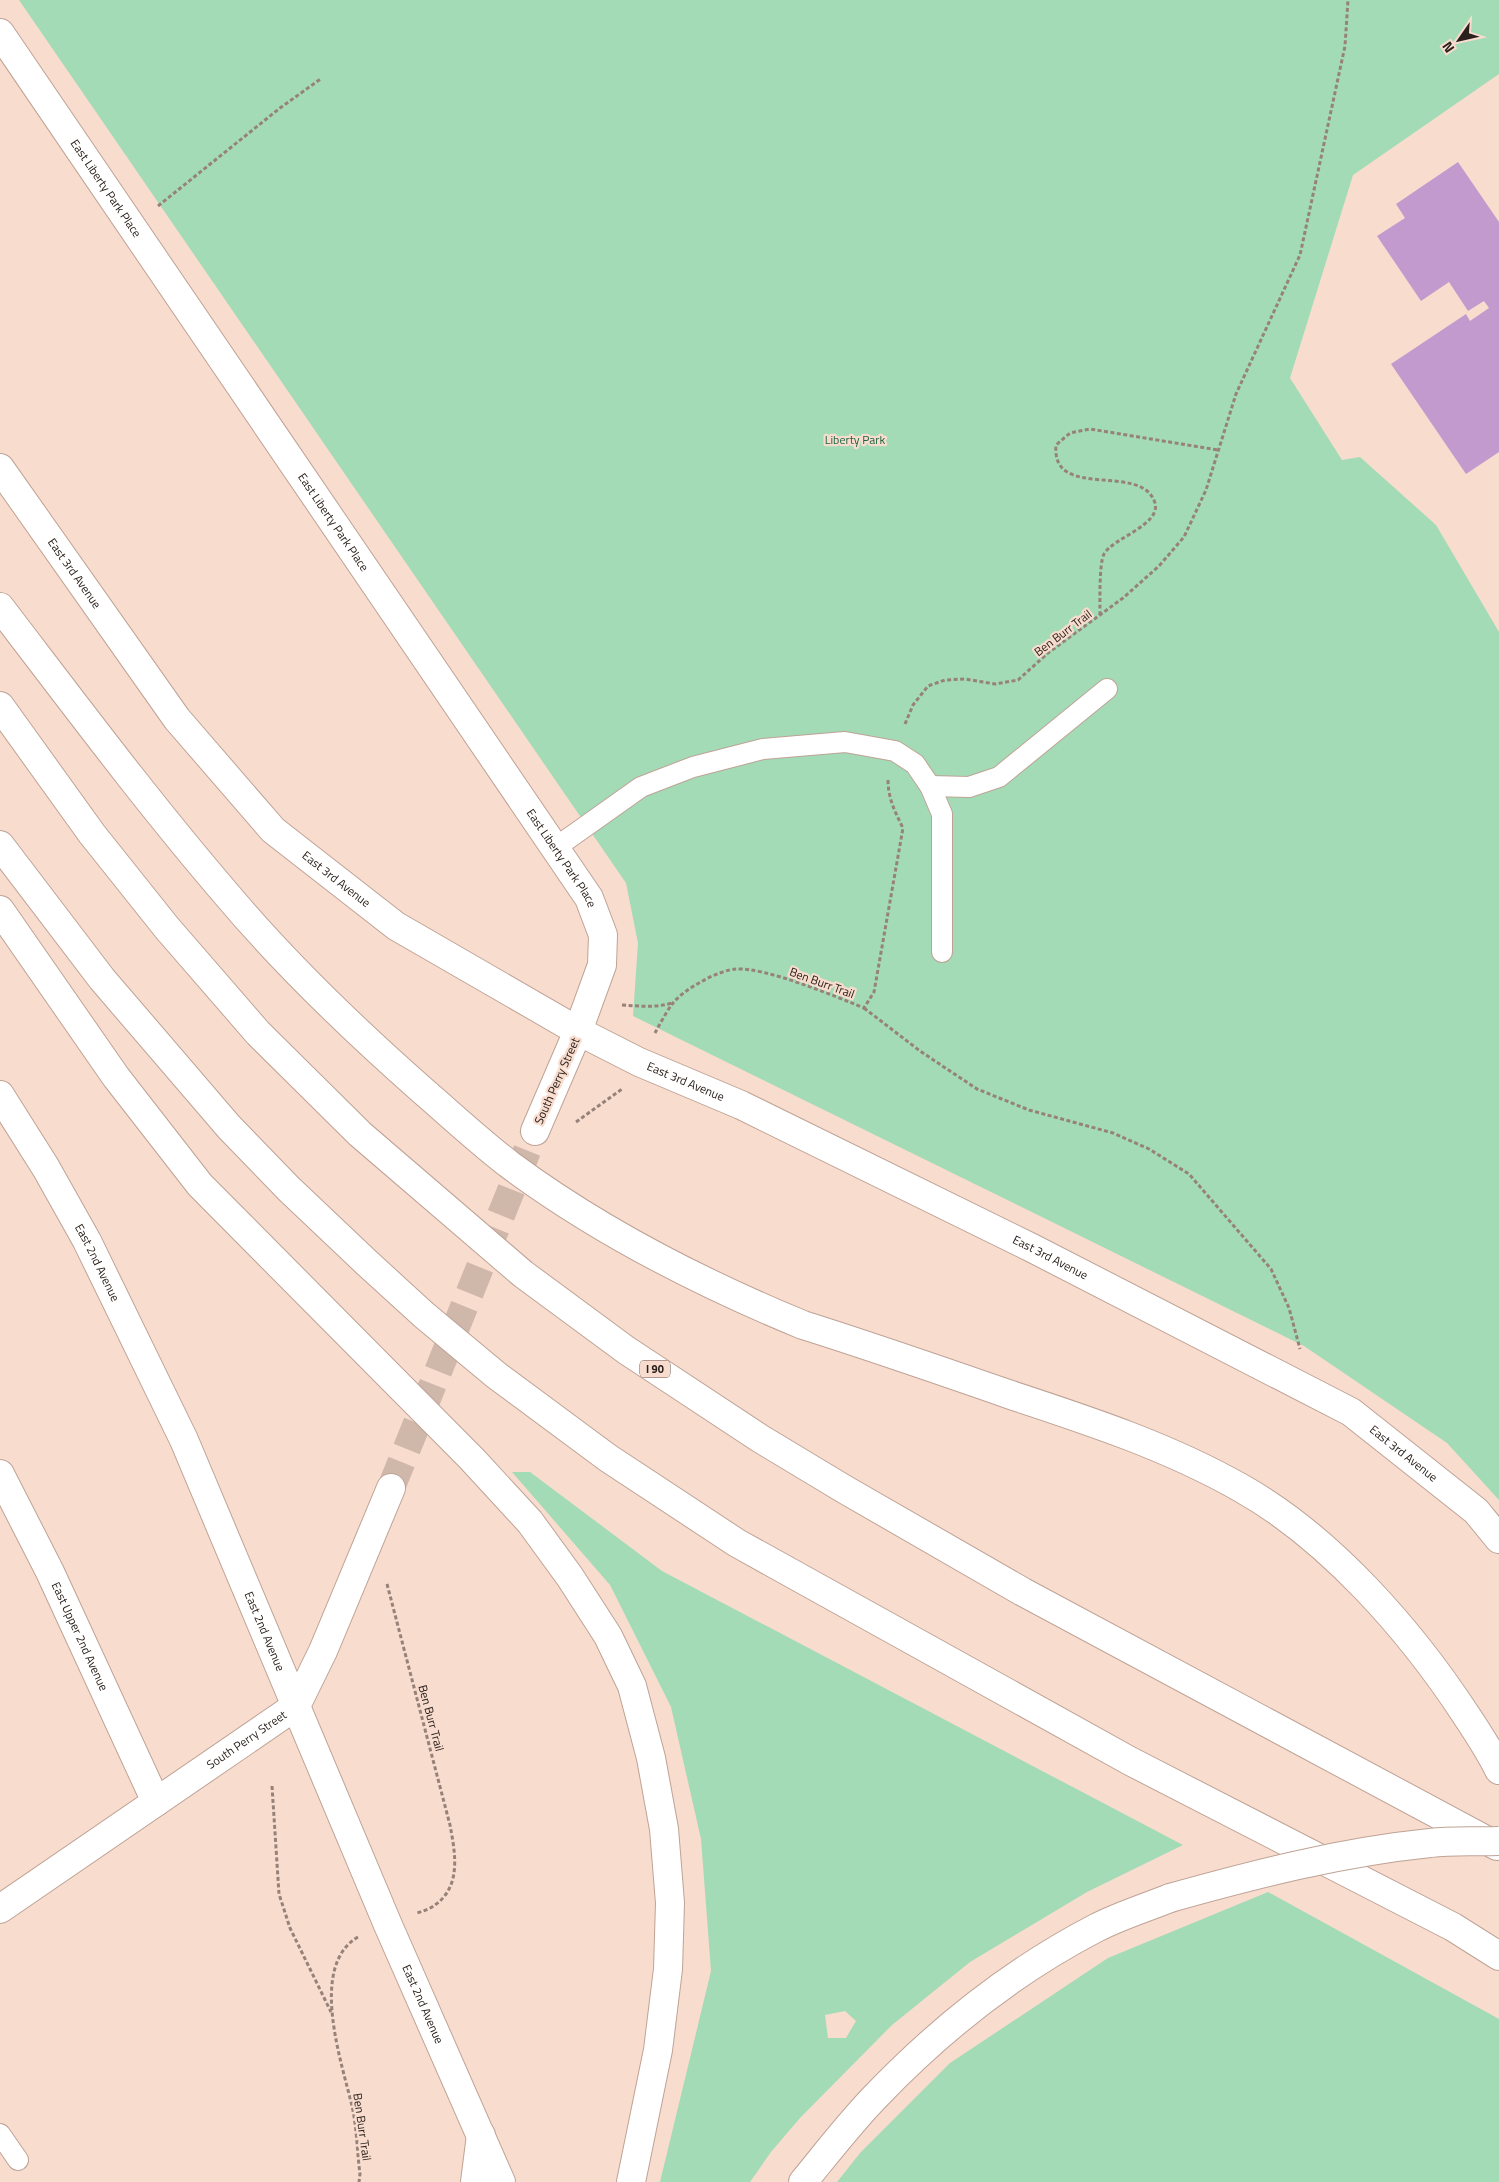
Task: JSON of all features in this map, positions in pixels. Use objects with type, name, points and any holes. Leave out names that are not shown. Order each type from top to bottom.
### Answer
[{"type":"main road","name":"East Liberty Park Place","points":[[0,33],[589,898],[603,936],[602,965],[578,1031]]},
{"type":"main road","name":"East 3rd Avenue","points":[[0,468],[177,719],[273,830],[396,926],[578,1031],[639,1062],[741,1105],[1014,1239],[1351,1412],[1476,1511],[1499,1539]]},
{"type":"main road","points":[[0,607],[116,759],[235,905],[305,981],[365,1040],[510,1164],[580,1213],[692,1276],[767,1311],[803,1325],[1090,1421],[1169,1452],[1242,1489],[1305,1532],[1345,1568],[1401,1627],[1445,1683],[1499,1770]]},
{"type":"main road","name":"I 90","points":[[0,706],[98,842],[167,928],[258,1033],[360,1134],[523,1274],[626,1350],[761,1439],[844,1488],[1023,1592],[1471,1831],[1499,1848]]},
{"type":"main road","points":[[0,845],[102,979],[229,1127],[289,1190],[366,1262],[424,1315],[504,1381],[608,1458],[736,1543],[1130,1761],[1453,1927],[1499,1956]]},
{"type":"main road","points":[[0,910],[116,1077],[200,1185],[472,1459],[530,1522],[570,1577],[608,1636],[632,1686],[651,1758],[664,1829],[670,1903],[668,1969],[658,2050],[630,2182]]},
{"type":"main road","name":"South Perry Street","points":[[535,1131],[578,1031]]},
{"type":"main road","name":"East 2nd Avenue","points":[[0,1095],[46,1168],[87,1241],[184,1440],[388,1925],[501,2182]]},
{"type":"main road","name":"East Upper 2nd Avenue","points":[[0,1474],[50,1572],[156,1802]]},
{"type":"main road","name":"South Perry Street","points":[[1,1907],[296,1706],[324,1651],[391,1488]]},
{"type":"main road","points":[[803,2182],[873,2099],[920,2053],[961,2018],[1030,1966],[1097,1928],[1170,1898],[1268,1871],[1361,1853],[1432,1842],[1499,1841]]},
{"type":"main road","points":[[475,2182],[481,2135]]},
{"type":"lane","points":[[930,786],[969,787],[999,777],[1107,689]]},
{"type":"lane","points":[[555,848],[641,786],[693,767],[762,749],[845,742],[895,751],[915,764],[930,786],[942,814],[942,952]]},
{"type":"lane","points":[[0,2134],[18,2160]]},
{"type":"path","name":"Ben Burr Trail","points":[[902,730],[913,705],[928,686],[952,679],[966,678],[995,684],[1018,680],[1048,653],[1123,598],[1159,566],[1184,537],[1206,490],[1236,394],[1300,255],[1345,46],[1348,0]]},
{"type":"path","points":[[152,211],[280,108],[322,78]]},
{"type":"path","points":[[1100,615],[1102,556],[1109,547],[1152,518],[1156,510],[1155,502],[1149,491],[1137,484],[1073,476],[1062,467],[1056,455],[1056,445],[1070,433],[1090,429],[1218,450]]},
{"type":"path","name":"Ben Burr Trail","points":[[653,1036],[673,1002],[710,978],[736,969],[780,978],[864,1008],[874,992],[903,828],[893,807],[888,790],[889,771]]},
{"type":"path","points":[[621,1005],[660,1006],[673,1002]]},
{"type":"path","points":[[864,1008],[920,1051],[977,1089],[1029,1110],[1113,1133],[1149,1149],[1189,1174],[1271,1269],[1289,1308],[1301,1354]]},
{"type":"path","points":[[570,1128],[580,1118],[615,1096],[628,1083]]},
{"type":"path","name":"Ben Burr Trail","points":[[385,1578],[450,1824],[456,1859],[456,1870],[453,1880],[441,1899],[435,1905],[414,1915]]},
{"type":"path","points":[[272,1786],[279,1894],[290,1928],[332,2014]]},
{"type":"path","name":"Ben Burr Trail","points":[[359,2182],[360,2174],[352,2108],[332,2014],[332,1994],[337,1962],[347,1946],[360,1936]]},
{"type":"green space","name":"Liberty Park","points":[[19,0],[1499,0],[1499,74],[1353,175],[1290,378],[1342,460],[1360,457],[1436,525],[1499,632],[1499,1500],[1447,1443],[1304,1346],[633,1016],[638,943],[626,883]]},
{"type":"green space","points":[[512,1472],[530,1472],[662,1571],[1183,1845],[1087,1892],[970,1962],[892,2025],[800,2118],[771,2152],[750,2182],[660,2182],[711,1971],[701,1839],[671,1707],[610,1585]],"holes":[[[845,2011],[856,2021],[846,2038],[828,2038],[825,2015]]]},
{"type":"green space","points":[[1268,1892],[1499,2019],[1499,2182],[837,2182],[860,2153],[950,2063],[1108,1958]]},
{"type":"building","points":[[1458,162],[1499,222],[1499,452],[1466,474],[1391,364],[1466,314],[1470,321],[1489,308],[1484,301],[1468,311],[1449,282],[1421,301],[1377,236],[1405,218],[1396,204]]},
{"type":"tunnel","points":[[391,1488],[535,1131]]}]
